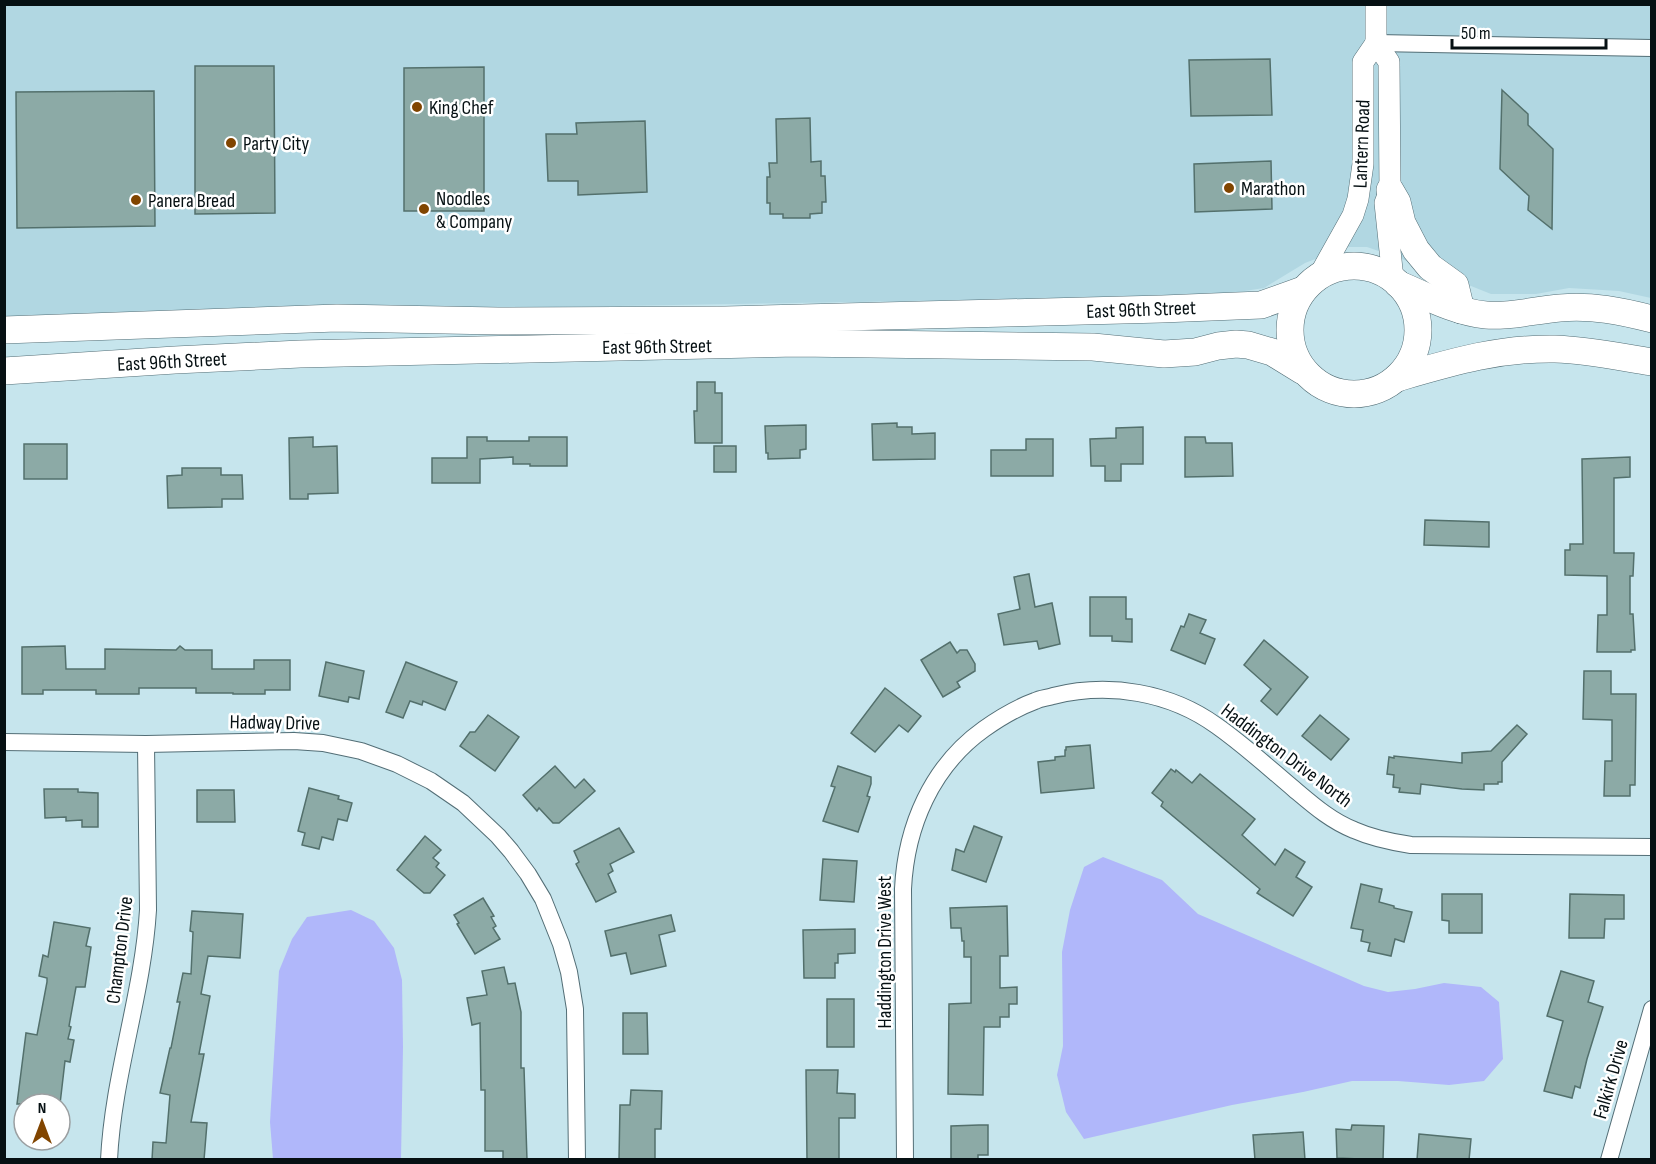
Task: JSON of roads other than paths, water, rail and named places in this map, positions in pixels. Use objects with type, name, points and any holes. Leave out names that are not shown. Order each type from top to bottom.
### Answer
[{"type":"main road","points":[[1390,190],[1397,202],[1402,223],[1411,242],[1430,267],[1455,285],[1461,310]]},
{"type":"main road","points":[[1652,319],[1603,308],[1587,307],[1486,315],[1461,310],[1396,282],[1381,272],[1360,266],[1339,268],[1311,283],[1293,309],[1289,330],[1292,352],[1303,371],[1319,384],[1338,393],[1359,394],[1380,389],[1397,378],[1493,352],[1525,349],[1575,350],[1652,362]]},
{"type":"main road","points":[[1396,282],[1411,301],[1418,321],[1417,342],[1410,361],[1397,378]]},
{"type":"main road","name":"East 96th Street","points":[[4,330],[337,318],[498,321],[725,320],[1262,305],[1311,283]]},
{"type":"main road","name":"East 96th Street","points":[[4,371],[300,354],[797,343],[1093,346],[1164,354],[1195,352],[1218,345],[1236,344],[1272,352],[1303,371]]},
{"type":"street","name":"Lantern Road","points":[[1376,4],[1376,44],[1389,62],[1390,190],[1385,203],[1396,282]]},
{"type":"street","name":"Lantern Road","points":[[1311,283],[1353,215],[1358,199],[1363,164],[1363,62],[1376,44]]},
{"type":"street","points":[[1376,44],[1652,48]]},
{"type":"street","name":"Haddington Drive North","points":[[953,756],[975,735],[999,718],[1034,701],[1090,690],[1118,690],[1156,696],[1200,715],[1216,725],[1327,816],[1353,830],[1381,840],[1411,845],[1652,848]]},
{"type":"street","name":"Hadway Drive","points":[[4,742],[146,744],[304,741],[323,743],[361,751],[397,764],[423,777],[463,803],[485,822],[517,858],[543,899],[555,925],[567,963],[576,1019],[577,1160]]},
{"type":"street","name":"Champton Drive","points":[[109,1160],[114,1113],[146,935],[148,910],[146,744]]},
{"type":"street","name":"Haddington Drive West","points":[[905,1160],[904,870],[918,813],[931,787],[953,756]]},
{"type":"street","name":"Falkirk Drive","points":[[1609,1160],[1652,1009]]},
{"type":"water","points":[[1103,857],[1162,880],[1198,914],[1364,986],[1388,992],[1444,983],[1481,987],[1499,1002],[1503,1059],[1484,1081],[1449,1085],[1398,1081],[1352,1081],[1232,1105],[1084,1139],[1066,1112],[1057,1075],[1063,1046],[1062,952],[1070,910],[1084,867]]},
{"type":"water","points":[[351,910],[374,921],[394,948],[402,980],[401,1159],[273,1159],[270,1122],[279,971],[292,939],[307,917]]},
{"type":"place","name":"King Chef","points":[[417,107]]},
{"type":"place","name":"Party City","points":[[231,143]]},
{"type":"place","name":"Marathon","points":[[1229,188]]},
{"type":"place","name":"Panera Bread","points":[[136,200]]},
{"type":"place","name":"Noodles & Company","points":[[424,209]]}]
